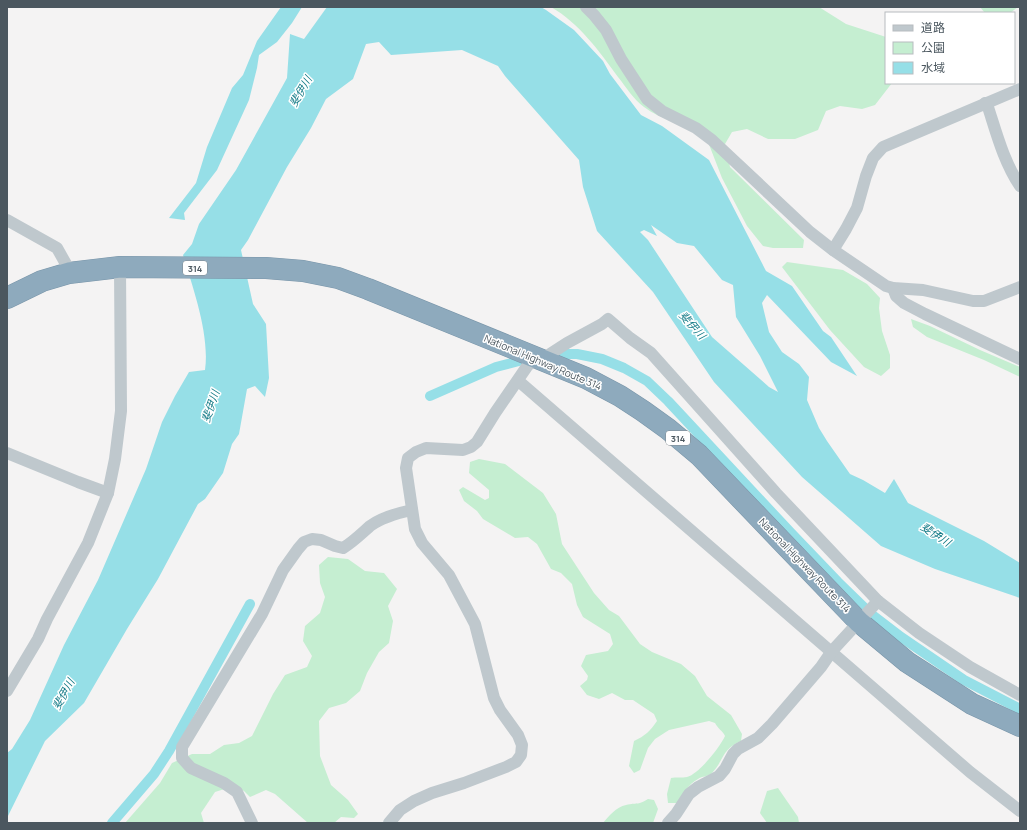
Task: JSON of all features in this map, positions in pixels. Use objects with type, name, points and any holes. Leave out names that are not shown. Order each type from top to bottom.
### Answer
[{"type":"highway","name":"National Highway Route 314","points":[[7,298],[42,281],[69,273],[123,267],[266,268],[303,271],[344,280],[368,289],[586,378],[620,396],[643,411],[668,429],[699,455],[859,622],[907,662],[972,704],[1020,726]]},
{"type":"street","points":[[586,7],[594,14],[606,30],[621,59],[647,99],[662,112],[696,128],[712,140],[810,232],[832,250],[886,286],[893,288],[923,290],[972,302],[984,301],[1020,288]]},
{"type":"street","points":[[832,250],[846,229],[857,208],[873,158],[883,147],[1020,89]]},
{"type":"street","points":[[985,103],[988,107],[1004,158],[1020,186]]},
{"type":"street","points":[[7,220],[57,248],[69,273]]},
{"type":"street","points":[[7,691],[38,639],[47,619],[88,543],[108,493],[115,459],[121,411],[123,267]]},
{"type":"street","points":[[893,288],[896,296],[925,314],[1020,358]]},
{"type":"street","points":[[390,823],[400,810],[414,801],[516,762],[521,755],[522,746],[518,735],[500,710],[494,698],[474,624],[450,575],[422,543],[415,529],[406,468],[408,458],[416,452],[426,448],[463,450],[471,447],[477,442],[528,365],[550,354],[567,342],[602,324],[608,319],[630,338],[651,353],[812,532],[878,601],[919,633],[970,668],[1020,695]]},
{"type":"street","points":[[517,382],[832,651],[970,772],[1020,812]]},
{"type":"street","points":[[7,453],[108,493]]},
{"type":"street","points":[[252,823],[237,792],[224,783],[191,768],[182,758],[182,746],[262,614],[283,570],[304,542],[312,539],[321,540],[343,548],[371,526],[412,510]]},
{"type":"street","points":[[668,823],[676,814],[689,794],[698,787],[719,776],[725,769],[733,754],[738,749],[758,738],[772,724],[821,667],[832,651],[878,601]]},
{"type":"green space","points":[[551,7],[819,7],[846,24],[885,37],[885,84],[891,84],[875,105],[862,109],[840,106],[826,111],[818,130],[795,139],[768,139],[747,129],[732,132],[725,144],[730,167],[804,240],[803,248],[773,248],[763,246],[747,226],[722,178],[703,129],[665,118],[640,104],[588,39],[571,21]]},
{"type":"green space","points":[[980,7],[1018,7],[1011,12],[984,12]]},
{"type":"green space","points":[[787,262],[843,270],[867,284],[880,298],[879,308],[882,331],[890,355],[890,368],[881,376],[864,367],[830,330],[782,267]]},
{"type":"green space","points":[[911,319],[930,326],[1020,367],[1020,377],[984,360],[927,337],[913,327]]},
{"type":"green space","points":[[479,459],[505,464],[543,493],[556,514],[562,544],[594,593],[609,610],[619,616],[640,644],[652,652],[681,664],[695,676],[707,696],[731,715],[742,734],[741,741],[726,751],[712,773],[694,781],[677,803],[668,803],[667,794],[671,778],[687,777],[697,771],[709,760],[719,747],[725,736],[724,734],[715,723],[709,721],[669,730],[655,739],[648,748],[640,770],[634,773],[629,766],[634,741],[650,730],[657,721],[654,714],[633,700],[625,700],[612,693],[599,699],[587,695],[580,686],[587,680],[588,676],[581,666],[586,655],[608,651],[613,644],[610,634],[583,617],[577,605],[572,584],[561,573],[551,569],[537,544],[528,537],[515,538],[483,519],[477,511],[464,501],[459,490],[463,487],[485,500],[489,498],[489,490],[469,473],[470,462]]},
{"type":"green space","points":[[328,557],[348,559],[365,571],[384,573],[397,589],[388,606],[393,621],[389,643],[379,652],[367,673],[360,691],[346,703],[329,708],[319,721],[320,756],[331,785],[348,800],[358,814],[354,818],[341,817],[334,823],[308,823],[275,794],[266,790],[250,797],[244,791],[234,786],[215,792],[201,813],[204,823],[125,823],[160,783],[172,763],[192,754],[210,754],[224,745],[239,743],[252,736],[273,694],[285,675],[307,667],[312,656],[303,641],[305,626],[320,613],[325,597],[320,583],[319,565]]},
{"type":"green space","points":[[778,788],[798,817],[799,823],[767,823],[760,813],[767,791]]},
{"type":"green space","points":[[648,799],[654,800],[658,809],[653,823],[603,823],[613,812],[622,806],[639,803]]},
{"type":"water","points":[[281,7],[302,7],[277,42],[259,55],[249,100],[217,170],[184,213],[185,220],[169,218],[196,183],[207,147],[232,88],[243,75],[257,41]]},
{"type":"water","name":"斐伊川","points":[[327,7],[541,7],[574,30],[603,61],[610,74],[641,115],[662,126],[709,160],[766,271],[792,286],[823,331],[831,337],[857,376],[831,362],[767,295],[762,303],[769,332],[782,352],[799,364],[809,377],[807,400],[819,428],[850,474],[885,493],[894,479],[908,503],[984,541],[1020,563],[1020,598],[935,569],[881,546],[802,477],[714,382],[653,292],[597,231],[583,187],[579,160],[505,76],[498,66],[462,50],[391,55],[379,42],[366,44],[353,79],[326,99],[241,250],[253,304],[266,324],[269,378],[265,397],[255,386],[247,389],[239,434],[232,444],[223,473],[205,499],[198,504],[158,579],[84,703],[45,741],[7,818],[7,753],[12,749],[30,720],[64,645],[98,580],[146,469],[162,422],[175,396],[189,372],[205,370],[206,356],[203,327],[196,297],[183,255],[192,244],[199,224],[236,170],[287,78],[290,34],[304,39]],"holes":[[[651,225],[677,243],[694,246],[722,280],[733,285],[736,317],[760,356],[778,392],[769,387],[712,337],[648,240],[640,232],[644,230],[657,236]]]},
{"type":"waterway","points":[[559,354],[577,354],[602,359],[624,368],[647,381],[668,401],[838,582],[871,614],[901,637],[964,680],[1020,709]]},
{"type":"waterway","points":[[430,396],[496,367],[519,361]]},
{"type":"waterway","points":[[112,823],[154,774],[169,751],[250,604]]}]
